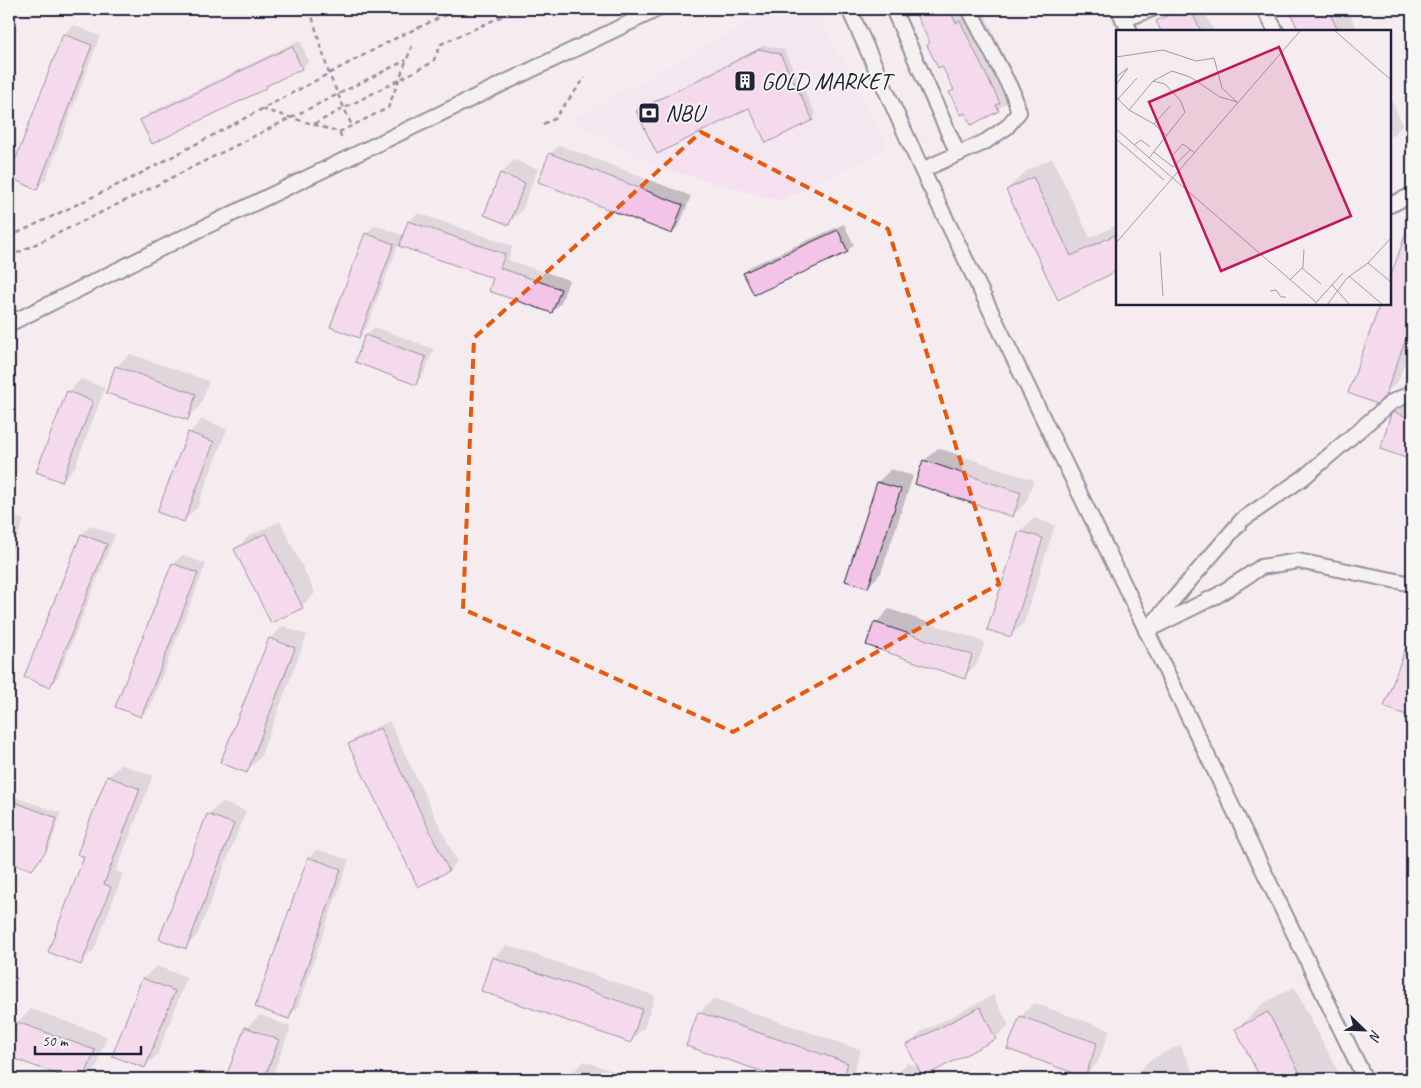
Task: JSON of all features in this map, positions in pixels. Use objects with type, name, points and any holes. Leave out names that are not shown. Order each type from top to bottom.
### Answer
[{"type":"street","points":[[9,324],[178,240],[658,9]]},
{"type":"street","points":[[849,9],[922,170],[1365,1079]]},
{"type":"street","points":[[893,9],[958,154]]},
{"type":"street","points":[[922,170],[985,142],[1006,127],[1019,112],[1013,93],[969,9]]},
{"type":"street","points":[[1124,20],[1152,9]]},
{"type":"street","points":[[1264,9],[1275,30]]},
{"type":"street","points":[[1391,205],[1412,195]]},
{"type":"street","points":[[1146,631],[1242,520],[1303,478],[1392,402],[1412,393]]},
{"type":"street","points":[[1146,631],[1218,595],[1261,567],[1298,561],[1412,584]]},
{"type":"path","points":[[310,9],[328,74],[352,126]]},
{"type":"path","points":[[9,237],[132,178],[394,39],[458,9]]},
{"type":"path","points":[[314,124],[433,62],[441,44],[518,9]]},
{"type":"path","points":[[262,109],[339,132],[388,108],[412,46]]},
{"type":"path","points":[[9,257],[140,194],[406,60]]},
{"type":"path","points":[[543,124],[554,119],[586,78]]},
{"type":"path","points":[[339,132],[342,138]]},
{"type":"highlighted area","points":[[701,132],[888,229],[999,584],[733,732],[463,609],[474,338]]},
{"type":"shaded area","points":[[771,9],[816,9],[888,148],[781,201],[653,166],[572,119]]},
{"type":"building","points":[[913,9],[949,9],[956,23],[960,21],[1000,103],[996,105],[999,111],[971,125],[965,113],[961,115],[949,92],[954,90],[942,66],[938,68],[927,45],[930,43]]},
{"type":"building","points":[[1181,9],[1190,9],[1200,30],[1160,30],[1156,21]]},
{"type":"building","points":[[1288,9],[1328,9],[1338,30],[1298,30]]},
{"type":"building","points":[[63,34],[92,45],[37,190],[9,177]]},
{"type":"building","points":[[292,46],[302,69],[152,144],[140,120]]},
{"type":"building","name":"GOLD MARKET","points":[[760,49],[780,54],[813,120],[766,143],[749,108],[657,154],[636,111]]},
{"type":"building","points":[[549,153],[683,205],[672,234],[538,182]]},
{"type":"building","points":[[500,173],[525,183],[509,225],[484,215]]},
{"type":"building","points":[[1033,177],[1071,256],[1116,234],[1116,271],[1058,300],[1006,190]]},
{"type":"building","points":[[1411,219],[1412,322],[1385,396],[1377,404],[1348,393],[1380,305],[1391,305],[1391,275]]},
{"type":"building","points":[[408,221],[505,254],[500,268],[561,289],[552,313],[489,291],[493,278],[399,246]]},
{"type":"building","points":[[838,230],[848,252],[754,295],[743,273]]},
{"type":"building","points":[[365,233],[394,244],[359,338],[330,327]]},
{"type":"building","points":[[365,335],[426,357],[416,385],[355,362]]},
{"type":"building","points":[[115,366],[196,394],[188,420],[106,393]]},
{"type":"building","points":[[67,391],[93,401],[62,482],[36,472]]},
{"type":"building","points":[[1394,412],[1412,419],[1412,460],[1380,449],[1391,414]]},
{"type":"building","points":[[188,432],[214,442],[184,522],[157,512]]},
{"type":"building","points":[[923,460],[1021,493],[1013,517],[915,484]]},
{"type":"building","points":[[877,482],[901,489],[868,588],[845,581]]},
{"type":"building","points":[[1019,531],[1043,538],[1011,637],[987,630]]},
{"type":"building","points":[[266,533],[303,608],[271,623],[234,549]]},
{"type":"building","points":[[81,534],[107,544],[50,688],[24,677]]},
{"type":"building","points":[[172,563],[198,573],[141,717],[115,707]]},
{"type":"building","points":[[874,622],[972,655],[965,679],[866,645]]},
{"type":"building","points":[[1412,634],[1412,717],[1384,707]]},
{"type":"building","points":[[269,638],[295,648],[247,773],[220,763]]},
{"type":"building","points":[[380,728],[449,871],[418,887],[348,744]]},
{"type":"building","points":[[107,776],[140,789],[104,884],[111,887],[81,965],[48,952],[84,857],[77,854]]},
{"type":"building","points":[[9,800],[57,818],[46,851],[32,870],[9,862]]},
{"type":"building","points":[[207,814],[234,824],[186,949],[159,939]]},
{"type":"building","points":[[308,857],[341,869],[289,1019],[255,1007]]},
{"type":"building","points":[[492,957],[642,1009],[631,1043],[481,991]]},
{"type":"building","points":[[142,978],[175,991],[145,1068],[112,1056]]},
{"type":"building","points":[[980,1007],[996,1039],[923,1077],[906,1045]]},
{"type":"building","points":[[698,1012],[848,1063],[843,1079],[785,1079],[686,1046]]},
{"type":"building","points":[[1268,1012],[1303,1079],[1261,1079],[1235,1029]]},
{"type":"building","points":[[1020,1016],[1097,1043],[1085,1077],[1007,1049]]},
{"type":"building","points":[[17,1022],[95,1050],[84,1079],[71,1079],[9,1057],[9,1044]]},
{"type":"building","points":[[245,1027],[279,1040],[264,1079],[225,1079]]},
{"type":"place","name":"GOLD MARKET","points":[[745,81]]},
{"type":"place","name":"NBU","points":[[649,113]]}]
